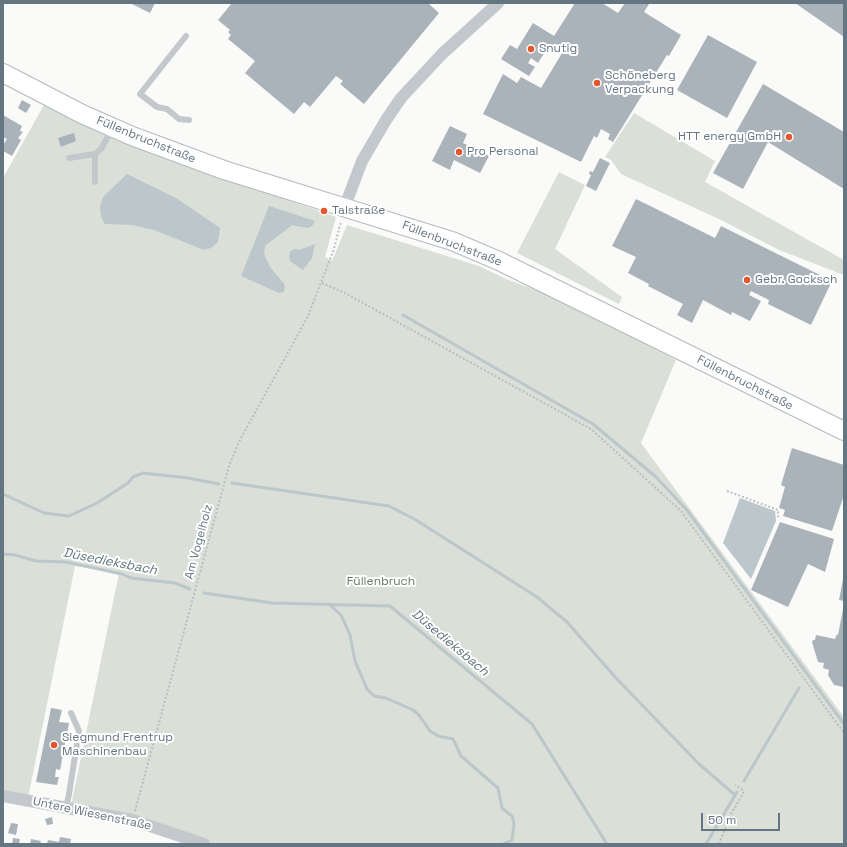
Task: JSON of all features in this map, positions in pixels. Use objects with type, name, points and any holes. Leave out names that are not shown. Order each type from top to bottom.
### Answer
[{"type":"street","points":[[345,206],[362,161],[401,98],[442,54],[498,3]]},
{"type":"street","name":"Füllenbruchstraße","points":[[3,73],[113,127],[224,170],[345,206],[452,242],[499,261],[844,431]]},
{"type":"street","name":"Untere Wiesenstraße","points":[[3,796],[132,820],[204,844]]},
{"type":"lane","points":[[186,36],[140,94],[157,107],[167,109],[179,119],[189,120]]},
{"type":"lane","points":[[69,158],[95,154],[101,148],[113,127]]},
{"type":"lane","points":[[95,154],[95,182]]},
{"type":"lane","points":[[66,808],[70,794],[79,731],[71,713]]},
{"type":"path","name":"Am Vogelholz","points":[[132,820],[229,466],[240,440],[308,316],[334,249],[345,206]]},
{"type":"path","points":[[322,283],[345,293],[591,429],[681,512],[844,733]]},
{"type":"path","points":[[727,491],[778,510],[778,517]]},
{"type":"path","points":[[719,844],[731,814],[743,794],[743,790],[735,785]]},
{"type":"green space","name":"Füllenbruch","points":[[44,105],[105,135],[336,217],[325,257],[332,261],[347,225],[479,266],[506,279],[566,301],[676,360],[641,443],[844,717],[844,844],[212,844],[201,839],[71,806],[119,573],[75,566],[28,797],[3,792],[3,178]]},
{"type":"green space","points":[[634,113],[715,161],[705,182],[844,260],[844,275],[779,250],[721,220],[621,174],[611,160],[605,157]]},
{"type":"green space","points":[[559,172],[585,185],[555,249],[622,297],[619,304],[517,253]]},
{"type":"shaded area","points":[[127,174],[176,198],[220,228],[218,242],[211,248],[204,250],[154,230],[132,225],[105,224],[101,217],[100,206],[103,197]]},
{"type":"shaded area","points":[[269,206],[315,221],[312,226],[308,228],[292,225],[265,246],[264,254],[270,267],[285,285],[284,292],[279,293],[241,276]]},
{"type":"shaded area","points":[[315,244],[312,258],[303,270],[290,261],[290,251],[295,249],[299,250]]},
{"type":"shaded area","points":[[740,498],[775,511],[776,521],[751,579],[723,543]]},
{"type":"building","points":[[130,3],[155,3],[150,13]]},
{"type":"building","points":[[232,3],[428,3],[439,13],[364,104],[340,84],[343,81],[336,76],[310,107],[304,102],[294,114],[245,73],[255,61],[228,39],[231,35],[228,32],[230,30],[218,20]]},
{"type":"building","name":"Schöneberg Verpackung","points":[[575,3],[602,3],[618,13],[625,3],[647,3],[649,4],[644,12],[681,35],[613,142],[608,139],[610,134],[601,129],[597,138],[594,136],[581,162],[483,114],[503,74],[517,83],[521,77],[541,88],[564,50],[557,46],[553,54],[546,50],[538,63],[531,58],[528,63],[535,67],[529,76],[501,59],[510,45],[517,49],[533,23],[554,36]]},
{"type":"building","points":[[795,3],[844,3],[844,37]]},
{"type":"building","points":[[708,35],[757,62],[727,118],[677,90]]},
{"type":"building","name":"HTT energy GmbH","points":[[763,84],[844,132],[844,189],[768,142],[743,189],[713,173]]},
{"type":"building","points":[[22,100],[31,105],[26,113],[18,108]]},
{"type":"building","points":[[3,115],[22,126],[20,131],[23,132],[18,138],[21,140],[12,156],[3,151],[3,145],[7,139],[3,137]]},
{"type":"building","name":"Pro Personal","points":[[450,126],[467,134],[463,143],[489,156],[480,173],[454,160],[450,170],[432,161]]},
{"type":"building","points":[[74,133],[76,141],[61,147],[58,138]]},
{"type":"building","points":[[600,158],[610,163],[596,191],[586,186],[591,175],[589,174],[590,171],[593,172]]},
{"type":"building","points":[[636,199],[715,238],[721,226],[832,281],[811,325],[768,304],[769,300],[751,291],[749,295],[761,301],[750,321],[732,312],[731,315],[703,300],[692,323],[677,315],[683,304],[648,286],[649,284],[628,273],[636,257],[612,246]]},
{"type":"building","points":[[792,448],[844,465],[844,495],[832,531],[783,516],[785,510],[779,508],[785,487],[781,485]]},
{"type":"building","points":[[780,522],[834,539],[825,572],[808,564],[788,607],[751,590]]},
{"type":"building","points":[[844,579],[844,601],[839,600]]},
{"type":"building","points":[[843,609],[844,687],[834,685],[828,675],[829,670],[823,668],[824,663],[818,662],[812,642],[815,640],[816,635],[835,639],[837,634],[838,635]]},
{"type":"building","name":"Siegmund Frentrup Maschinenbau","points":[[51,708],[62,710],[59,722],[69,723],[60,770],[56,769],[55,777],[59,777],[57,785],[36,782]]},
{"type":"building","points":[[52,817],[53,824],[47,825],[45,819]]},
{"type":"building","points":[[11,823],[18,824],[16,835],[8,833]]},
{"type":"building","points":[[60,837],[71,839],[70,844],[47,844],[48,840],[59,842]]},
{"type":"building","points":[[13,838],[20,839],[19,844],[12,844]]},
{"type":"building","points":[[31,839],[41,841],[40,844],[30,844]]},
{"type":"waterway","points":[[403,315],[593,424],[656,477],[686,509],[844,724]]},
{"type":"waterway","points":[[3,494],[44,513],[69,516],[97,503],[128,483],[133,477],[143,473],[188,478],[219,484]]},
{"type":"waterway","points":[[232,483],[389,506],[416,520],[537,597],[567,622],[616,678],[699,764],[735,795]]},
{"type":"waterway","name":"Düsedieksbach","points":[[3,554],[15,555],[36,561],[66,562],[122,574],[131,578],[175,583],[190,589]]},
{"type":"waterway","name":"Düsedieksbach","points":[[204,593],[272,603],[390,606],[532,724],[607,844]]},
{"type":"waterway","points":[[330,605],[341,615],[350,635],[355,661],[367,689],[374,696],[386,698],[413,710],[419,715],[430,731],[438,736],[453,739],[461,756],[498,788],[502,808],[512,816],[514,824],[512,840],[503,844]]},
{"type":"waterway","points":[[744,781],[799,688]]},
{"type":"waterway","points":[[706,844],[737,792]]},
{"type":"place","name":"Snutig","points":[[531,49]]},
{"type":"place","name":"Schöneberg Verpackung","points":[[597,83]]},
{"type":"place","name":"HTT energy GmbH","points":[[789,137]]},
{"type":"place","name":"Pro Personal","points":[[459,152]]},
{"type":"place","name":"Talstraße","points":[[324,211]]},
{"type":"place","name":"Gebr. Gocksch","points":[[747,280]]},
{"type":"place","name":"Siegmund Frentrup Maschinenbau","points":[[54,745]]}]
